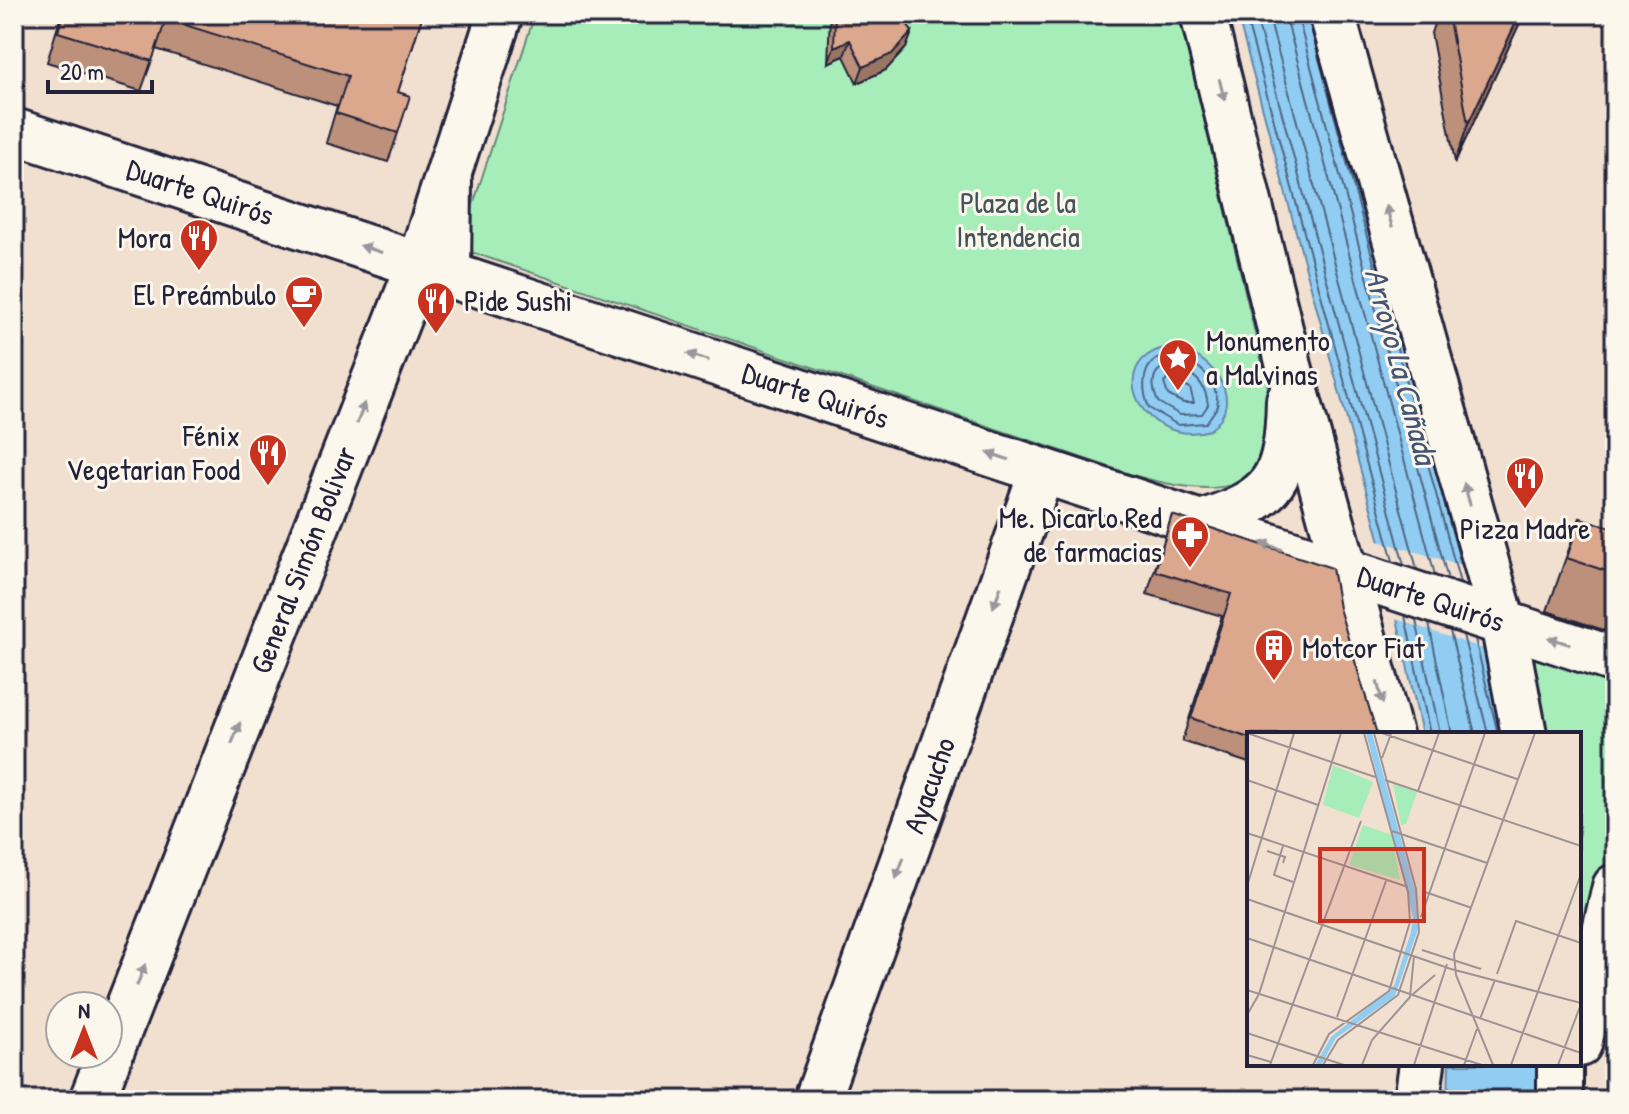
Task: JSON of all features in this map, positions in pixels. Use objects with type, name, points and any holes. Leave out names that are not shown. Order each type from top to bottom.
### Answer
[{"type":"main road","points":[[434,270],[449,181],[500,14]]},
{"type":"main road","points":[[1203,14],[1289,366],[1389,732]]},
{"type":"main road","points":[[1332,14],[1503,623],[1524,732]]},
{"type":"main road","name":"Duarte Quirós","points":[[14,131],[1615,660]]},
{"type":"main road","name":"General Simón Bolivar","points":[[92,1100],[434,270]]},
{"type":"main road","points":[[1201,523],[1246,509],[1264,495],[1280,468],[1288,428],[1289,366]]},
{"type":"main road","name":"Ayacucho","points":[[817,1100],[1042,471]]},
{"type":"main road","points":[[1581,1035],[1615,887]]},
{"type":"main road","points":[[1417,1100],[1422,1066]]},
{"type":"main road","points":[[1560,1066],[1560,1100]]},
{"type":"main road","points":[[1566,1100],[1574,1066]]},
{"type":"green space","name":"Plaza de la Intendencia","points":[[535,14],[1179,14],[1268,388],[1271,436],[1260,468],[1247,479],[1230,486],[1211,488],[1136,476],[459,248]]},
{"type":"green space","points":[[1508,653],[1615,660],[1615,887],[1581,1035],[1581,732],[1524,732]]},
{"type":"water","name":"Arroyo La Cañada","points":[[1237,14],[1314,14],[1505,732],[1422,732],[1382,549]]},
{"type":"water","points":[[1168,347],[1197,356],[1219,378],[1225,391],[1226,404],[1221,418],[1210,430],[1186,433],[1166,427],[1149,416],[1138,401],[1134,385],[1136,369],[1148,355]]},
{"type":"water","points":[[1449,1066],[1543,1066],[1540,1100],[1448,1100]]},
{"type":"pier","points":[[1375,540],[1468,567],[1490,651],[1393,618]]},
{"type":"building","points":[[63,14],[423,14],[398,92],[410,96],[398,133],[336,113],[348,76],[166,19],[152,61],[58,32]]},
{"type":"building","points":[[835,14],[902,14],[912,32],[892,54],[863,67],[850,40],[834,47]]},
{"type":"building","points":[[1448,14],[1520,14],[1468,124]]},
{"type":"building","name":"Motcor Fiat","points":[[1172,515],[1332,568],[1339,608],[1376,732],[1247,732],[1247,737],[1191,718],[1231,594],[1155,571]]},
{"type":"building","points":[[1580,518],[1615,529],[1615,574],[1567,558]]},
{"type":"place","name":"Mora","points":[[199,272]]},
{"type":"place","name":"El Preámbulo","points":[[304,329]]},
{"type":"place","name":"Pide Sushi","points":[[436,335]]},
{"type":"place","name":"Monumento a Malvinas","points":[[1178,392]]},
{"type":"place","name":"Fénix Vegetarian Food","points":[[268,487]]},
{"type":"place","name":"Pizza Madre","points":[[1525,510]]},
{"type":"place","name":"Me. Dicarlo Red de farmacias","points":[[1190,569]]},
{"type":"place","name":"Motcor Fiat","points":[[1274,682]]}]
